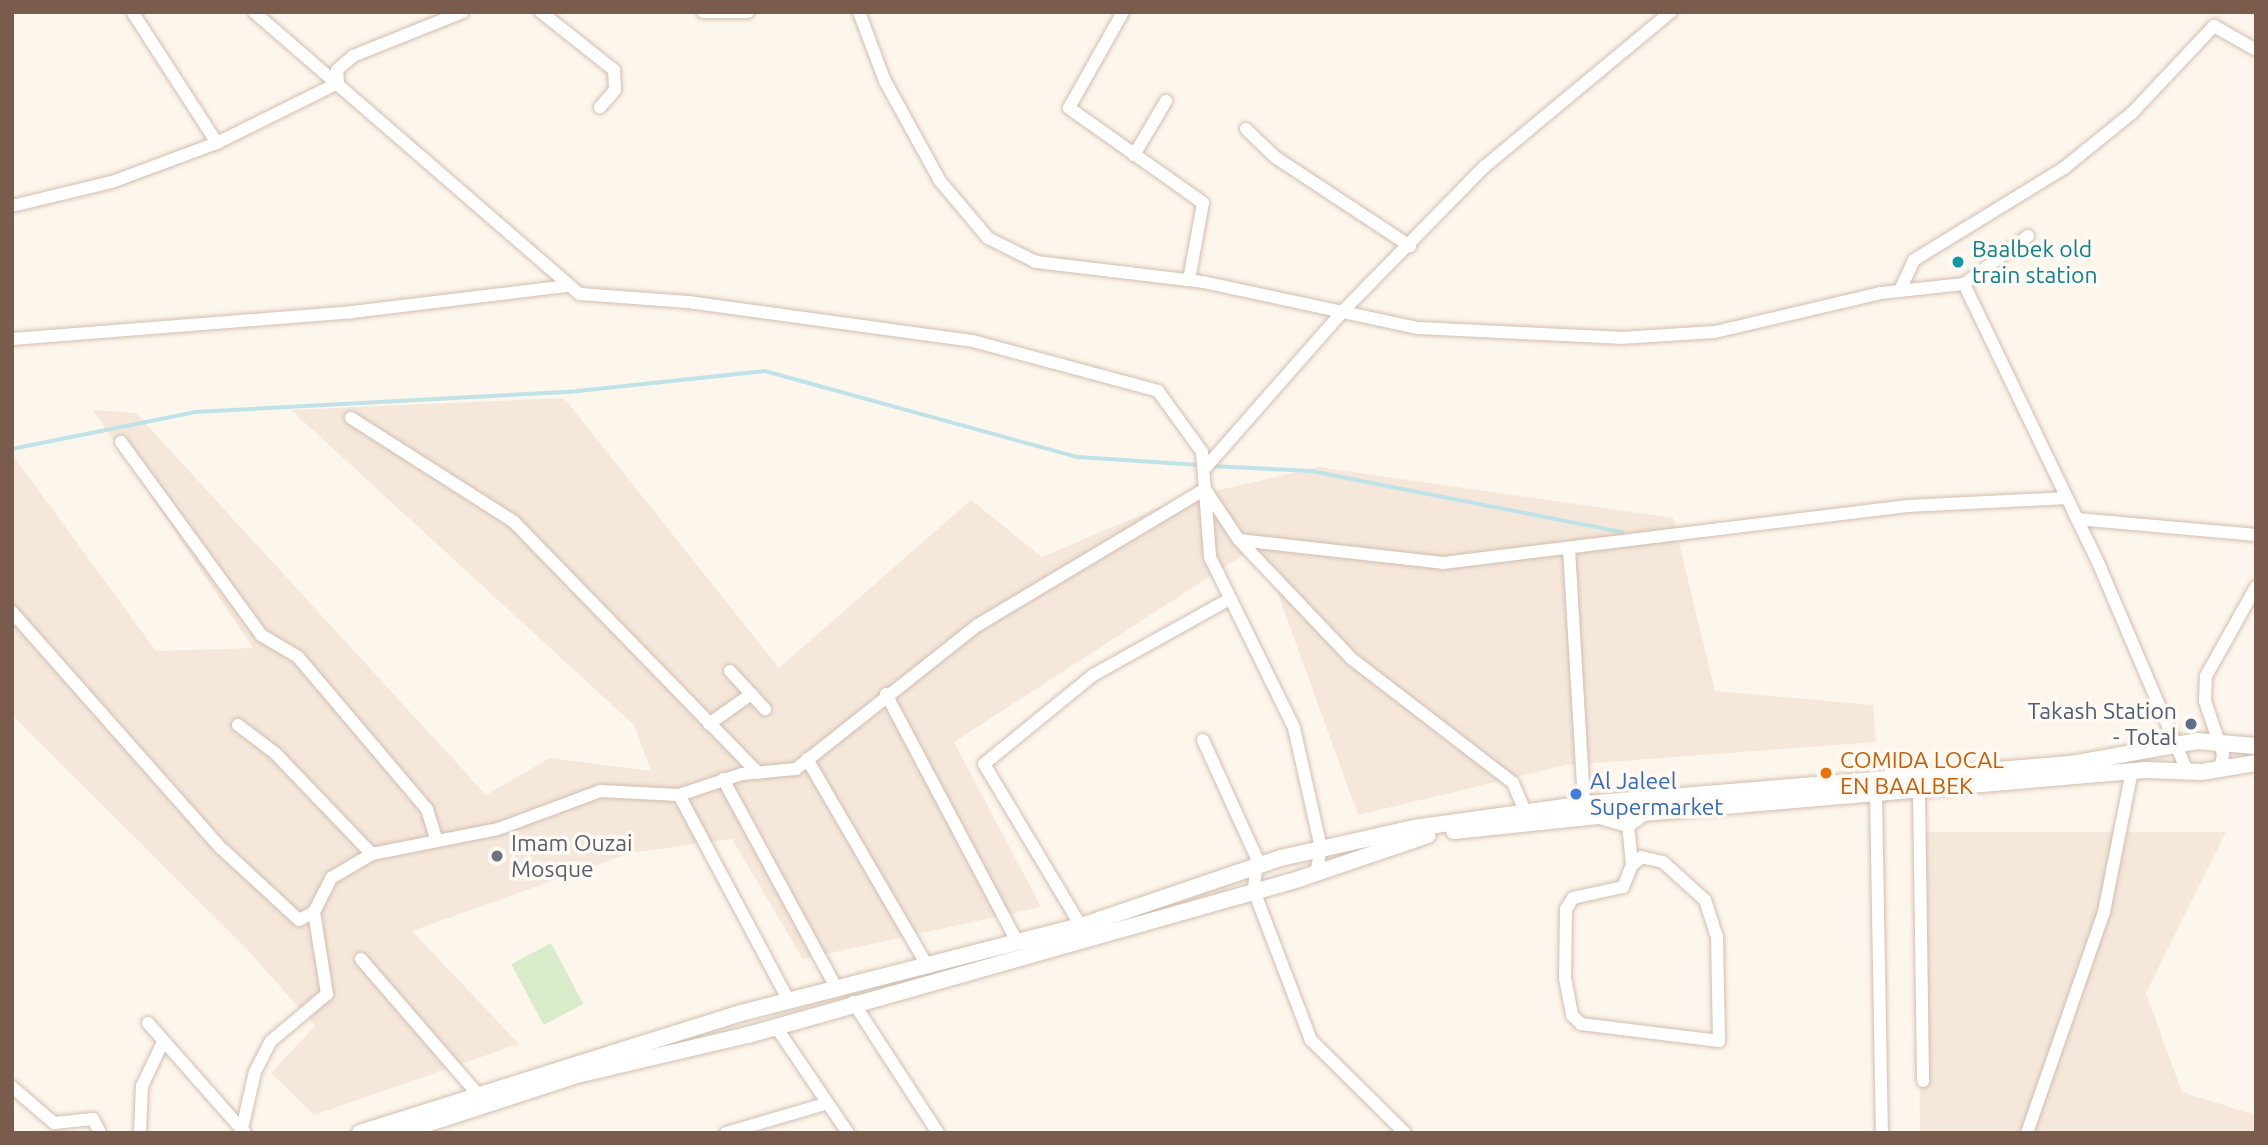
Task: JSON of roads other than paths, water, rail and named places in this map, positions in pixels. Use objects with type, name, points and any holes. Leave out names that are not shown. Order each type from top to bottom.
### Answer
[{"type":"main road","points":[[360,1133],[476,1092],[741,1013],[1081,926],[1258,866],[1321,848],[1525,811],[1584,804],[2062,765],[2219,741],[2256,746]]},
{"type":"main road","points":[[400,1133],[577,1075],[748,1035],[853,1002],[1316,874],[1444,832],[1600,816],[1628,824],[1643,813],[2132,771],[2220,770],[2256,763]]},
{"type":"main road","points":[[792,998],[801,1018]]},
{"type":"main road","points":[[741,1013],[748,1035]]},
{"type":"street","points":[[254,12],[568,286],[592,298],[688,302],[973,341],[1116,376],[1165,398],[1202,452],[1206,467],[1207,546],[1228,600],[1289,716],[1321,848],[1316,874]]},
{"type":"street","points":[[338,83],[337,69],[353,56],[463,12]]},
{"type":"street","points":[[541,12],[614,69],[615,90],[600,107]]},
{"type":"street","points":[[703,12],[748,12]]},
{"type":"street","points":[[859,12],[925,159],[988,239],[1020,259],[1189,280],[1345,309],[1418,328],[1620,338],[1741,328],[1900,290],[1964,284],[2028,236]]},
{"type":"street","points":[[1123,12],[1069,108],[1203,203],[1189,280]]},
{"type":"street","points":[[1206,467],[1345,309],[1410,246],[1484,167],[1671,12]]},
{"type":"street","points":[[133,13],[217,143]]},
{"type":"street","points":[[1900,290],[1914,260],[2064,168],[2132,113],[2214,26],[2256,50]]},
{"type":"street","points":[[12,206],[111,182],[217,143],[338,83]]},
{"type":"street","points":[[1134,155],[1166,101]]},
{"type":"street","points":[[1246,129],[1275,156],[1410,246]]},
{"type":"street","points":[[1964,284],[2077,519],[2187,771]]},
{"type":"street","points":[[12,339],[352,312],[568,286]]},
{"type":"street","points":[[351,418],[492,503],[758,773]]},
{"type":"street","points":[[121,442],[261,635],[298,657],[427,810],[436,839]]},
{"type":"street","points":[[1205,489],[1239,540],[1376,682],[1513,783],[1525,811]]},
{"type":"street","points":[[12,612],[272,900],[299,920],[314,912],[331,878],[372,853],[498,829],[600,791],[678,795],[723,779],[792,771],[886,694],[978,625],[1205,489]]},
{"type":"street","points":[[1239,540],[1412,563],[1569,549],[1908,506],[2067,498]]},
{"type":"street","points":[[2077,519],[2256,535]]},
{"type":"street","points":[[1569,549],[1584,804]]},
{"type":"street","points":[[2220,770],[2219,741],[2205,701],[2208,669],[2256,586]]},
{"type":"street","points":[[1081,926],[984,764],[1093,675],[1228,600]]},
{"type":"street","points":[[730,671],[765,709]]},
{"type":"street","points":[[709,724],[751,694]]},
{"type":"street","points":[[886,694],[1018,943]]},
{"type":"street","points":[[238,725],[275,753],[372,853]]},
{"type":"street","points":[[1203,740],[1258,866],[1254,891],[1311,1040],[1405,1133]]},
{"type":"street","points":[[807,759],[928,967]]},
{"type":"street","points":[[2027,1133],[2104,912],[2132,771]]},
{"type":"street","points":[[723,779],[836,988]]},
{"type":"street","points":[[1919,790],[1923,1081]]},
{"type":"street","points":[[1876,794],[1882,1133]]},
{"type":"street","points":[[678,795],[792,998]]},
{"type":"street","points":[[1628,824],[1632,865],[1623,887],[1573,898],[1566,909],[1565,978],[1573,1014],[1581,1024],[1719,1041],[1717,937],[1705,900],[1663,862],[1642,858],[1632,865]]},
{"type":"street","points":[[244,1131],[255,1072],[271,1041],[327,994],[314,912]]},
{"type":"street","points":[[361,959],[476,1092]]},
{"type":"street","points":[[853,1002],[938,1133]]},
{"type":"street","points":[[148,1023],[244,1131]]},
{"type":"street","points":[[776,1027],[825,1104],[848,1133]]},
{"type":"street","points":[[140,1133],[142,1086],[163,1042]]},
{"type":"street","points":[[12,1087],[54,1124],[93,1119],[100,1133]]},
{"type":"street","points":[[726,1133],[825,1104]]},
{"type":"street","points":[[228,1133],[244,1131]]},
{"type":"waterway","points":[[12,449],[195,412],[569,392],[765,371],[1078,457],[1199,465]]},
{"type":"waterway","points":[[1210,466],[1311,471],[1622,532]]},
{"type":"place","name":"Baalbek old train station","points":[[1958,262]]},
{"type":"place","name":"Takash Station - Total","points":[[2191,724]]},
{"type":"place","name":"COMIDA LOCAL EN BAALBEK","points":[[1826,773]]},
{"type":"place","name":"Al Jaleel Supermarket","points":[[1576,794]]},
{"type":"place","name":"Imam Ouzai Mosque","points":[[497,856]]}]
